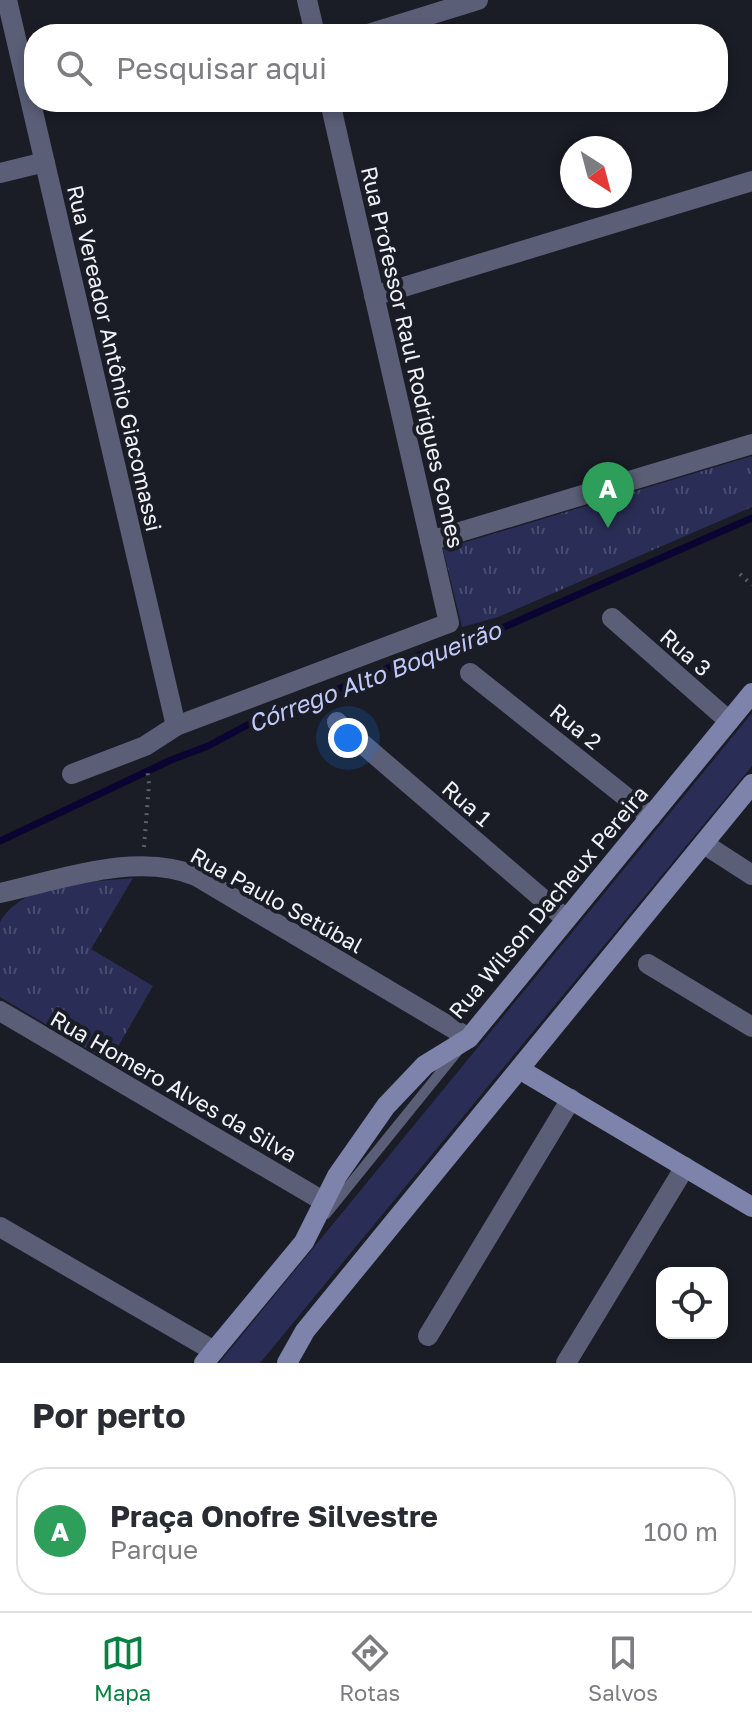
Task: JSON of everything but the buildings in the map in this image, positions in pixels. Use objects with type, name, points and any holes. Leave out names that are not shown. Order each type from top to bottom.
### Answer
[{"type":"main road","name":"Rua Wilson Dacheux Pereira","points":[[209,1357],[304,1242],[323,1201],[366,1132],[406,1082],[425,1065],[469,1038],[752,693]]},
{"type":"main road","points":[[287,1363],[305,1331],[752,784]]},
{"type":"main road","points":[[519,1069],[752,1207]]},
{"type":"street","name":"Rua Vereador Antônio Giacomassi","points":[[7,0],[24,72]]},
{"type":"street","points":[[307,0],[313,24]]},
{"type":"street","points":[[400,24],[478,0]]},
{"type":"street","name":"Rua Vereador Antônio Giacomassi","points":[[33,112],[176,726]]},
{"type":"street","name":"Rua Professor Raul Rodrigues Gomes","points":[[176,726],[449,623],[332,112]]},
{"type":"street","points":[[0,173],[45,162]]},
{"type":"street","points":[[374,296],[752,181]]},
{"type":"street","points":[[430,541],[752,444]]},
{"type":"street","name":"Rua 3","points":[[612,618],[729,721]]},
{"type":"street","name":"Rua 2","points":[[470,673],[651,817]]},
{"type":"street","name":"Rua 1","points":[[337,722],[566,919]]},
{"type":"street","points":[[72,774],[145,746],[176,726]]},
{"type":"street","points":[[704,844],[752,875]]},
{"type":"street","name":"Rua Paulo Setúbal","points":[[5,892],[142,865],[179,869],[196,876],[469,1038]]},
{"type":"street","points":[[0,910],[5,892]]},
{"type":"street","points":[[648,964],[752,1027]]},
{"type":"street","name":"Rua Homero Alves da Silva","points":[[0,1011],[323,1201]]},
{"type":"street","points":[[428,1336],[571,1099]]},
{"type":"street","points":[[566,1363],[685,1167]]},
{"type":"street","points":[[0,1227],[209,1357]]},
{"type":"lane","points":[[304,1242],[469,1038]]},
{"type":"lane","points":[[279,1363],[305,1331]]},
{"type":"path","points":[[740,574],[752,585]]},
{"type":"path","points":[[142,865],[149,784]]},
{"type":"green space","points":[[752,456],[752,507],[498,617],[462,627],[443,549]]},
{"type":"green space","points":[[752,713],[752,766],[260,1363],[219,1363]]},
{"type":"green space","points":[[133,878],[91,949],[153,986],[109,1062],[0,997],[0,922],[11,908],[42,891],[79,883]]},
{"type":"waterway","name":"Córrego Alto Boqueirão","points":[[0,841],[171,760],[208,746],[268,714],[317,698],[424,653],[502,628],[752,518]]},
{"type":"place","name":"Praça Onofre Silvestre","points":[[608,528]]}]
